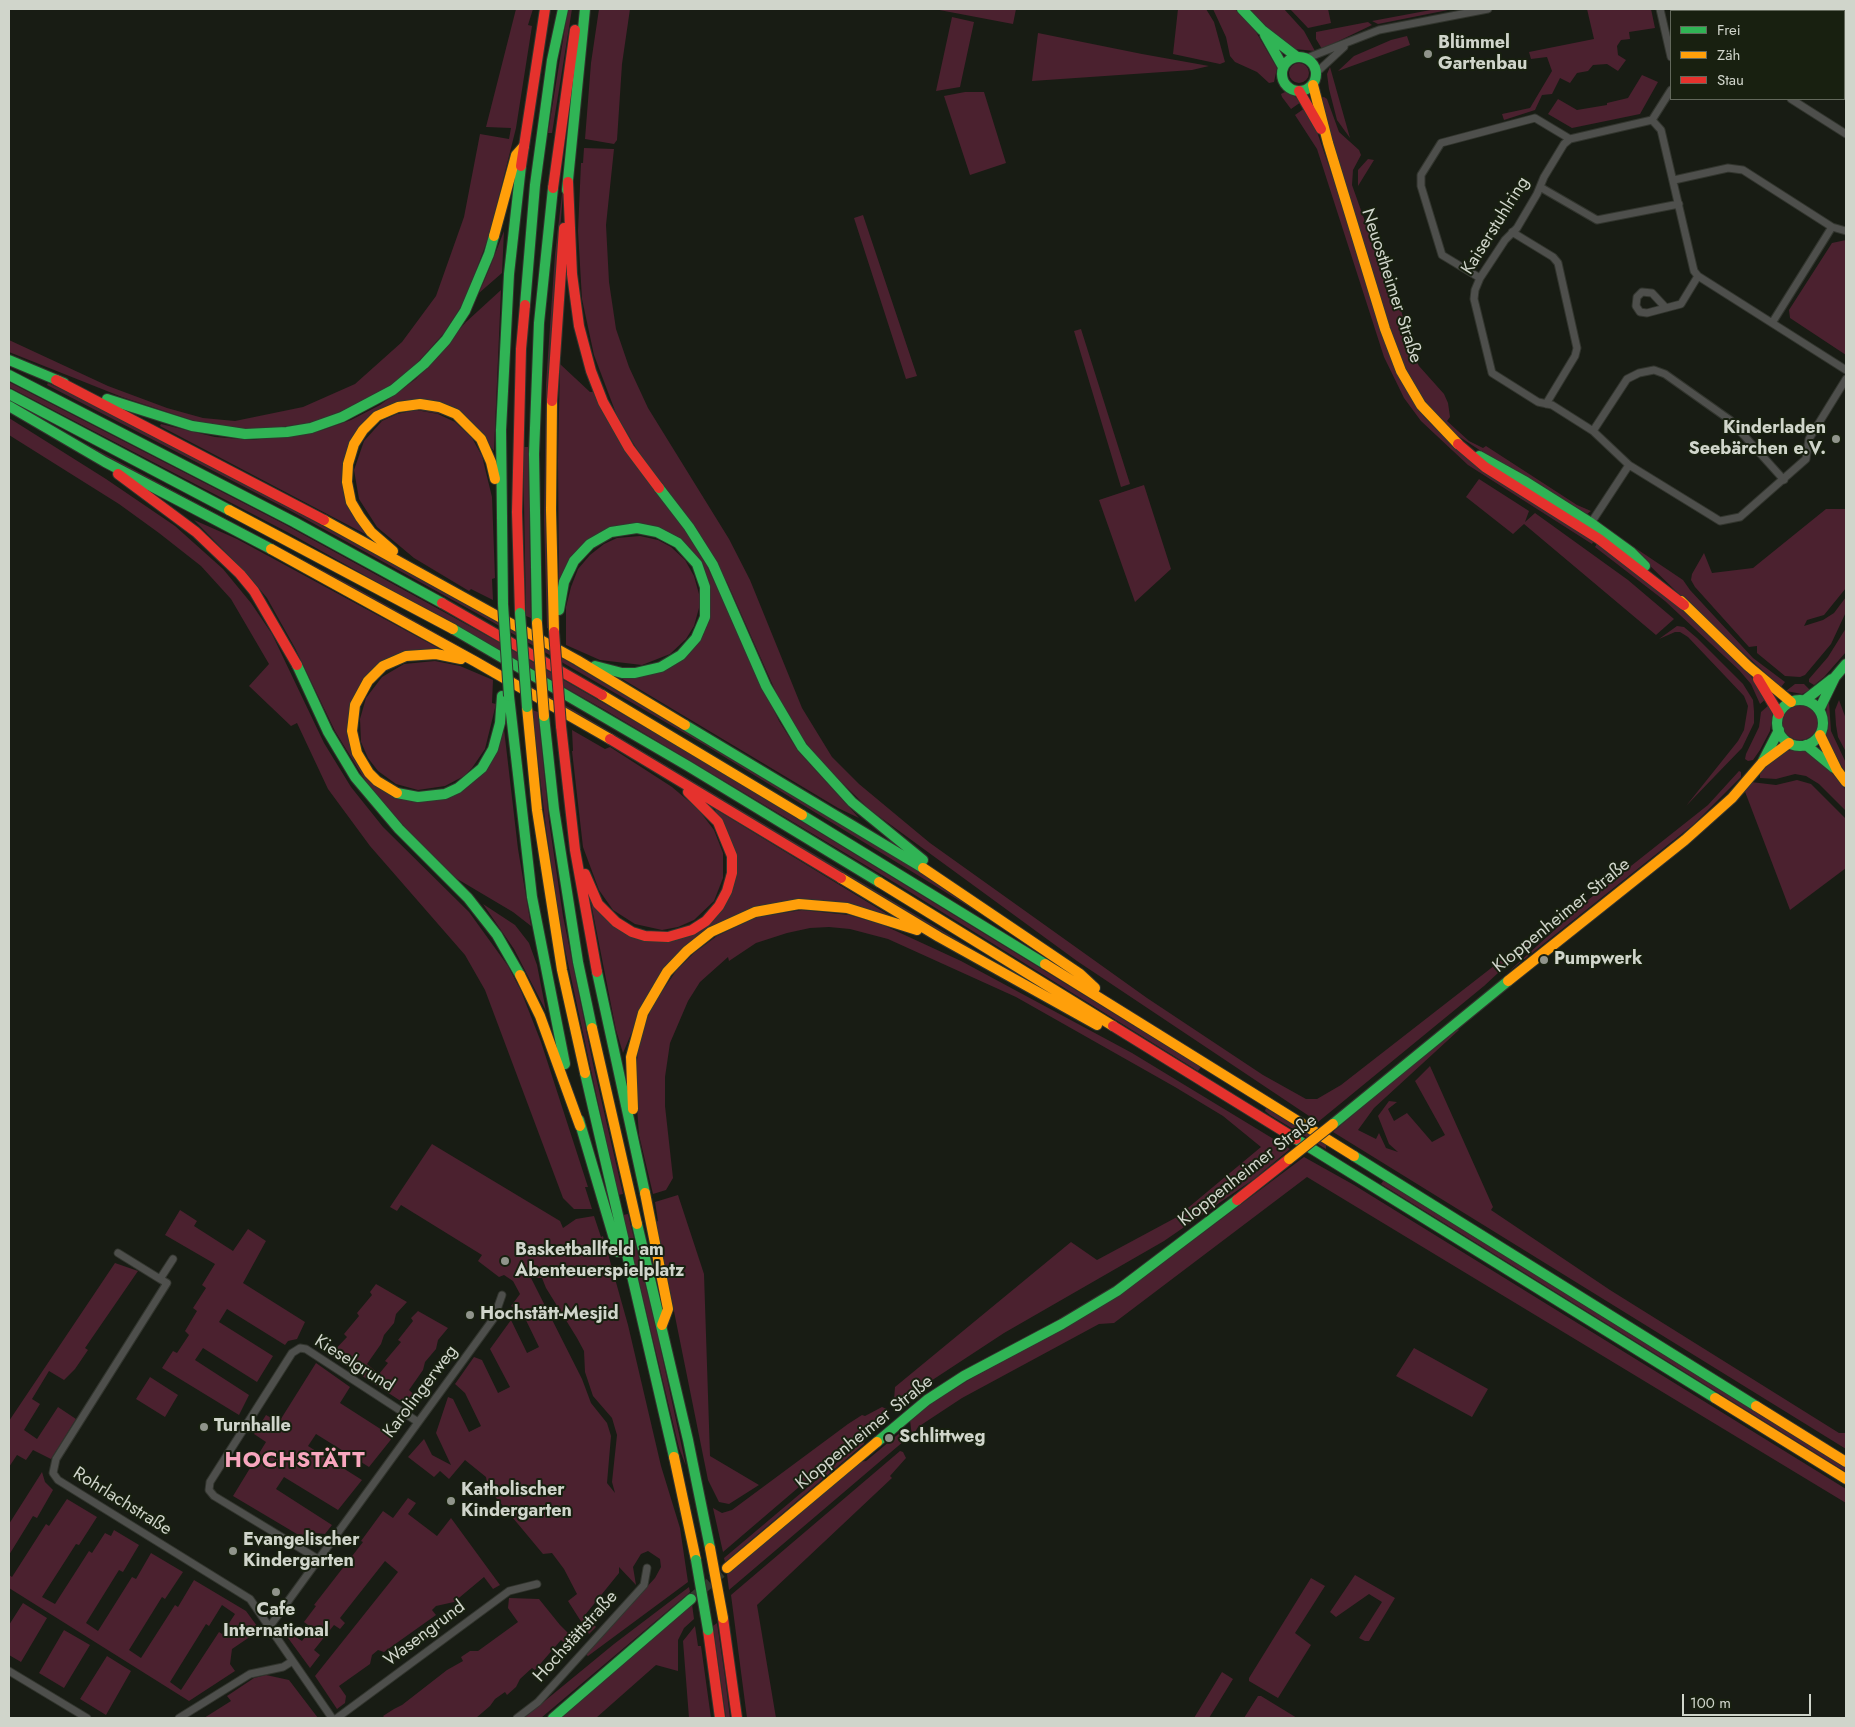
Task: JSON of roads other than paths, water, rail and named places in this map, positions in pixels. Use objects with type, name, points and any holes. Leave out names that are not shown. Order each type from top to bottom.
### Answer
[{"type":"main road","points":[[546,9],[524,145],[505,327],[500,505],[503,604],[507,667],[506,695],[522,830],[552,1004],[580,1126]]},
{"type":"main road","points":[[562,9],[540,145],[529,238],[518,400],[517,512],[520,613],[526,706],[550,902],[608,1198],[635,1290],[665,1414],[696,1560],[720,1718]]},
{"type":"main road","points":[[579,9],[558,134],[544,270],[536,385],[534,510],[537,623],[544,716],[554,809],[576,953],[629,1193],[662,1324],[710,1548],[723,1618],[737,1718]]},
{"type":"main road","points":[[585,9],[568,182],[552,390],[551,510],[554,632],[561,726],[576,850],[603,1007],[637,1153],[668,1309],[662,1324]]},
{"type":"main road","name":"Neuostheimer Straße","points":[[1242,9],[1262,30],[1302,58],[1312,62],[1317,72]]},
{"type":"main road","name":"Neuostheimer Straße","points":[[1262,30],[1283,67],[1282,73],[1285,84],[1299,91],[1328,143]]},
{"type":"main road","points":[[1283,67],[1291,59],[1302,58]]},
{"type":"main road","points":[[1299,91],[1313,85],[1317,72]]},
{"type":"main road","name":"Neuostheimer Straße","points":[[1313,85],[1328,143],[1385,329],[1401,371],[1430,416],[1464,449],[1526,482],[1588,527],[1631,552],[1748,666],[1790,702]]},
{"type":"main road","points":[[9,360],[56,380],[175,422],[228,433],[265,434],[311,428],[367,406],[393,390],[415,373],[439,348],[458,322],[486,265],[516,155],[524,145]]},
{"type":"main road","points":[[568,182],[572,274],[579,326],[591,371],[602,402],[629,448],[689,527],[713,565],[766,686],[802,747],[820,770],[852,802],[928,864],[944,881]]},
{"type":"main road","points":[[9,375],[285,518],[467,617],[698,751],[1115,1007],[1846,1462]]},
{"type":"main road","points":[[56,380],[416,570],[576,660],[944,881],[1080,974],[1115,1007]]},
{"type":"main road","points":[[9,394],[196,490],[482,646],[696,770],[1846,1479]]},
{"type":"main road","points":[[416,570],[365,525],[355,511],[348,492],[347,473],[352,450],[363,430],[377,416],[398,407],[420,404],[439,407],[463,419],[475,431],[488,454],[500,505]]},
{"type":"main road","points":[[9,406],[105,462],[318,574],[476,662],[666,772],[939,937],[1096,1024],[1135,1039]]},
{"type":"main road","points":[[105,462],[132,486],[196,532],[240,574],[254,592],[287,644],[328,732],[355,778],[399,829],[468,898],[497,934],[540,1016],[608,1198]]},
{"type":"main road","points":[[554,632],[561,595],[569,571],[582,551],[600,536],[622,529],[648,529],[673,539],[692,556],[703,580],[706,606],[705,617],[696,638],[681,655],[661,666],[635,673],[609,670],[576,660]]},
{"type":"main road","points":[[476,662],[448,655],[422,653],[392,661],[375,673],[359,693],[352,718],[353,740],[369,773],[388,788],[408,796],[429,797],[445,794],[458,788],[482,768],[493,749],[506,695]]},
{"type":"main road","points":[[1837,770],[1806,745],[1790,743],[1778,730],[1779,714],[1790,702],[1805,700],[1835,677],[1846,664]]},
{"type":"main road","name":"Neuostheimer Straße","points":[[1748,666],[1779,714]]},
{"type":"main road","points":[[1819,710],[1835,677]]},
{"type":"main road","points":[[1805,700],[1819,710],[1823,722],[1820,735],[1837,770],[1846,782]]},
{"type":"main road","name":"Kloppenheimer Straße","points":[[1762,763],[1778,730]]},
{"type":"main road","points":[[1806,745],[1820,735]]},
{"type":"main road","name":"Kloppenheimer Straße","points":[[726,1568],[927,1400],[964,1376],[1062,1324],[1117,1290],[1190,1238],[1289,1160],[1705,822],[1732,798],[1762,763],[1790,743]]},
{"type":"main road","points":[[576,850],[594,898],[606,913],[623,927],[645,936],[668,937],[682,934],[706,921],[720,906],[727,892],[732,873],[730,849],[722,829],[713,815],[666,772]]},
{"type":"main road","points":[[637,1153],[630,1066],[636,1033],[646,1005],[662,978],[681,956],[705,936],[730,922],[755,912],[788,905],[810,904],[848,908],[939,937]]},
{"type":"main road","points":[[553,1718],[690,1599]]},
{"type":"street","points":[[1302,58],[1351,42],[1378,30],[1488,9]]},
{"type":"street","points":[[1660,9],[1670,53]]},
{"type":"street","points":[[1317,72],[1351,42]]},
{"type":"street","points":[[1480,278],[1442,255],[1421,186],[1421,175],[1441,143],[1527,119],[1542,121],[1570,139],[1652,120],[1670,92]]},
{"type":"street","points":[[1793,100],[1846,134]]},
{"type":"street","points":[[1652,120],[1661,130],[1694,271],[1698,276],[1846,370]]},
{"type":"street","name":"Kaiserstuhlring","points":[[1570,139],[1559,152],[1512,232],[1504,240],[1480,278],[1474,299],[1492,373],[1538,402],[1552,405],[1593,431],[1629,465],[1720,521],[1740,517],[1806,459],[1808,439],[1846,378]]},
{"type":"street","points":[[1674,180],[1728,168],[1743,170],[1832,227],[1846,231]]},
{"type":"street","points":[[1540,187],[1597,220],[1679,204]]},
{"type":"street","points":[[1772,323],[1832,227]]},
{"type":"street","points":[[1512,232],[1553,257],[1558,263],[1577,348],[1575,356],[1546,404]]},
{"type":"street","points":[[1666,308],[1681,304],[1698,276]]},
{"type":"street","points":[[1593,431],[1627,379],[1639,373],[1654,370],[1665,374],[1730,420],[1784,480]]},
{"type":"street","points":[[1588,527],[1629,465]]},
{"type":"street","points":[[118,1253],[160,1279]]},
{"type":"street","name":"Rohrlachstraße","points":[[173,1259],[160,1279],[167,1284],[56,1459],[53,1473],[58,1480],[250,1598],[332,1718]]},
{"type":"street","name":"Karolingerweg","points":[[270,1626],[494,1318],[502,1295]]},
{"type":"street","name":"Kieselgrund","points":[[318,1559],[214,1496],[209,1490],[210,1482],[292,1353],[296,1349],[306,1349],[418,1422]]},
{"type":"street","name":"Hochstättstraße","points":[[517,1718],[538,1702],[644,1585],[647,1568]]},
{"type":"street","name":"Wasengrund","points":[[337,1718],[509,1591],[536,1584]]},
{"type":"street","points":[[179,1718],[250,1674],[283,1667],[292,1662]]},
{"type":"street","points":[[9,1671],[87,1718]]},
{"type":"tunnel","points":[[691,1599],[727,1568]]},
{"type":"place","name":"Blümmel Gartenbau","points":[[1428,54]]},
{"type":"place","name":"Kinderladen Seebärchen e.V.","points":[[1836,439]]},
{"type":"place","name":"Pumpwerk","points":[[1544,960]]},
{"type":"place","name":"Basketballfeld am Abenteuerspielplatz","points":[[505,1261]]},
{"type":"place","name":"Hochstätt-Mesjid","points":[[470,1315]]},
{"type":"place","name":"Turnhalle","points":[[204,1427]]},
{"type":"place","name":"Schlittweg","points":[[889,1438]]},
{"type":"place","name":"Katholischer Kindergarten","points":[[451,1501]]},
{"type":"place","name":"Evangelischer Kindergarten","points":[[233,1551]]},
{"type":"place","name":"Cafe International","points":[[276,1592]]},
{"type":"district","name":"HOCHSTÄTT","points":[[295,1462]]}]
